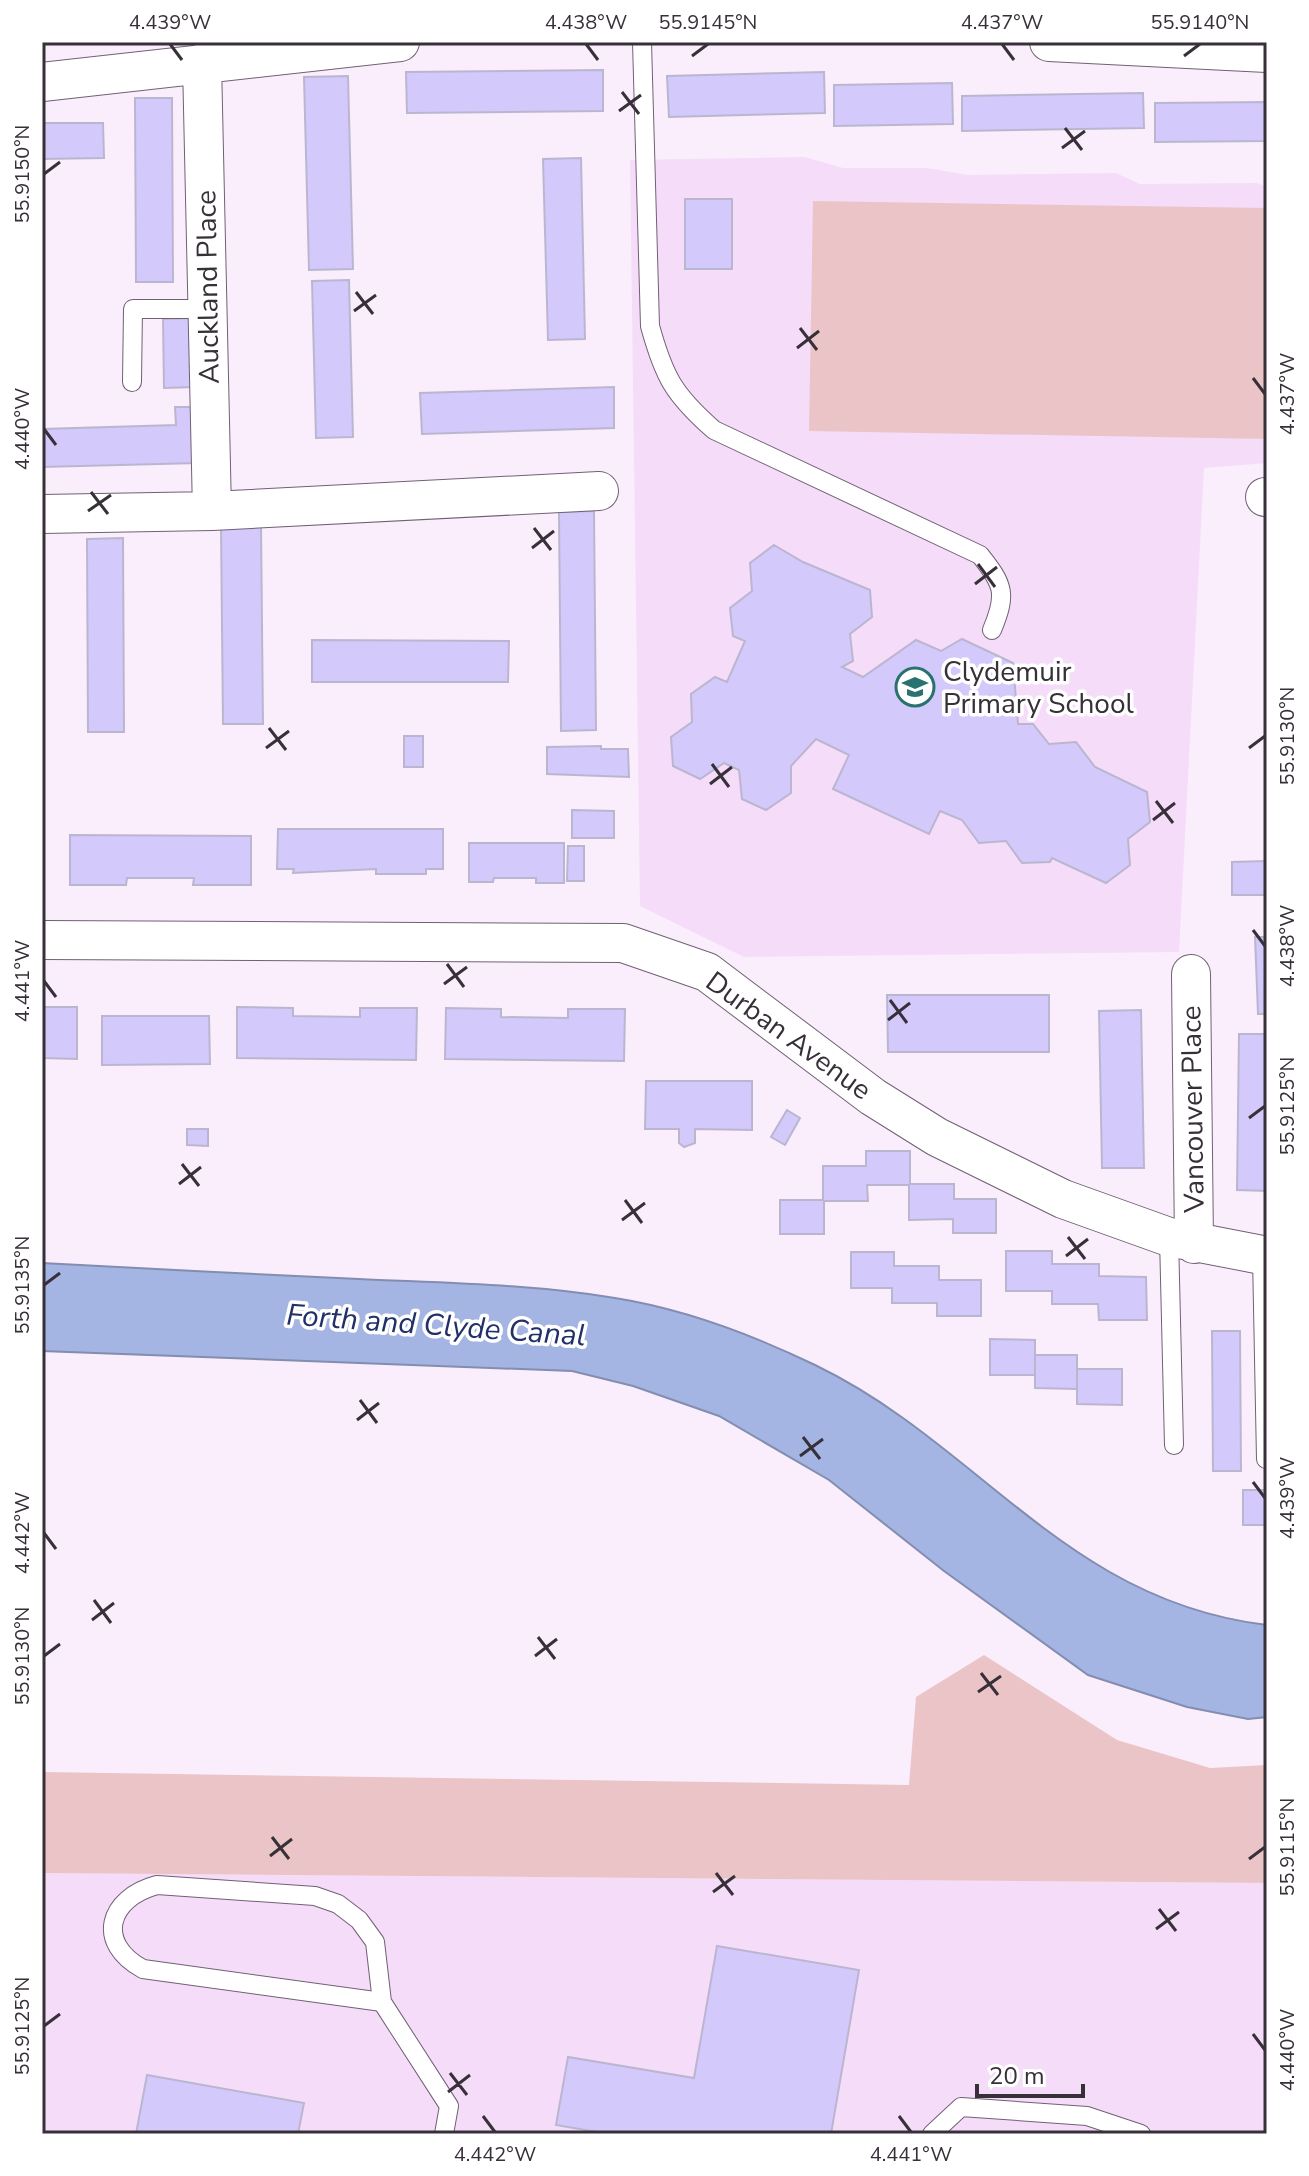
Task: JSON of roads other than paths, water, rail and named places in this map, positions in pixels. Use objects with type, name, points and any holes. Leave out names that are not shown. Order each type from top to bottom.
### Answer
[{"type":"street","points":[[42,82],[400,42]]},
{"type":"street","points":[[1049,42],[1267,53]]},
{"type":"street","name":"Auckland Place","points":[[202,63],[212,511]]},
{"type":"street","points":[[42,514],[212,511],[599,491]]},
{"type":"street","name":"Durban Avenue","points":[[42,940],[445,941],[623,943],[636,946],[707,972],[873,1097],[937,1137],[1088,1211],[1182,1241],[1264,1256]]},
{"type":"street","name":"Vancouver Place","points":[[1182,1241],[1191,974]]},
{"type":"lane","points":[[642,42],[650,326],[662,370],[691,411],[714,430],[980,555],[1001,588],[1003,604],[992,630]]},
{"type":"lane","points":[[132,382],[133,309],[208,309]]},
{"type":"lane","points":[[1174,1445],[1182,1241]]},
{"type":"lane","points":[[1264,1256],[1266,1459]]},
{"type":"lane","points":[[382,2002],[143,1969],[116,1949],[111,1934],[113,1923],[119,1910],[136,1893],[157,1885],[315,1896],[338,1904],[359,1920],[375,1942],[382,2002],[449,2106],[444,2134]]},
{"type":"lane","points":[[932,2134],[961,2107],[1087,2116],[1141,2134]]},
{"type":"water","name":"Forth and Clyde Canal","points":[[42,1263],[487,1285],[583,1293],[692,1316],[743,1334],[815,1365],[874,1398],[1079,1553],[1135,1586],[1197,1610],[1267,1625],[1267,1717],[1248,1719],[1187,1707],[1088,1675],[944,1571],[829,1480],[719,1416],[633,1386],[572,1371],[42,1351]]},
{"type":"place","name":"Clydemuir Primary School","points":[[915,687]]}]
